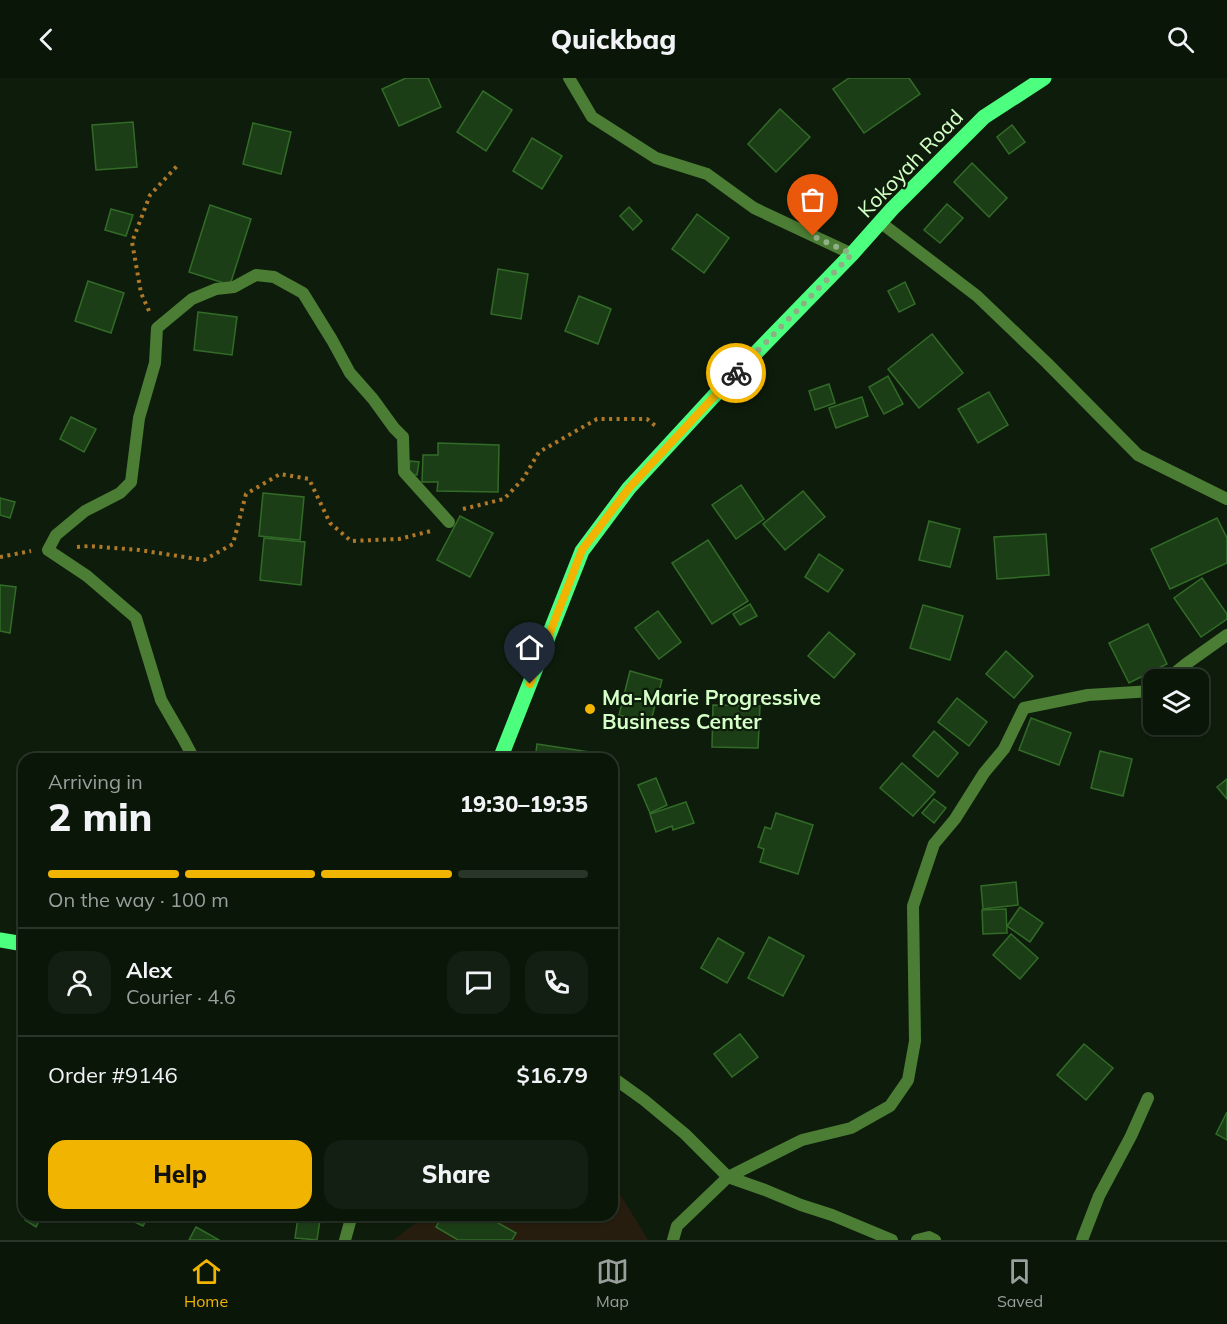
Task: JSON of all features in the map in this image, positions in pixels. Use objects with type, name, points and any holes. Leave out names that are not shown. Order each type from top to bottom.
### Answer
[{"type":"main road","name":"Kokoyah Road","points":[[502,753],[582,550],[629,488],[892,209],[984,117],[1044,78]]},
{"type":"main road","points":[[0,940],[18,943]]},
{"type":"street","points":[[569,78],[592,117],[656,158],[706,174],[754,208],[852,254]]},
{"type":"street","points":[[880,222],[977,296],[1138,455],[1227,499]]},
{"type":"street","points":[[191,753],[161,700],[136,618],[87,576],[48,550],[56,535],[85,511],[120,493],[131,482],[139,418],[155,363],[157,328],[192,299],[216,289],[234,287],[256,275],[274,277],[303,293],[350,373],[403,437],[404,472],[449,522]]},
{"type":"street","points":[[1180,669],[1227,635]]},
{"type":"street","points":[[673,1240],[677,1226],[728,1177],[802,1140],[850,1128],[890,1106],[908,1080],[915,1041],[913,906],[934,844],[955,819],[984,772],[1004,749],[1024,708],[1088,695],[1143,692]]},
{"type":"street","points":[[618,1081],[685,1134],[728,1177],[832,1215],[892,1240]]},
{"type":"street","points":[[1082,1240],[1099,1196],[1148,1098]]},
{"type":"street","points":[[345,1240],[350,1221]]},
{"type":"street","points":[[917,1240],[929,1237],[935,1240]]},
{"type":"path","points":[[157,328],[141,293],[132,242],[150,195],[178,165]]},
{"type":"path","points":[[0,557],[88,546],[164,553],[204,560],[233,544],[246,494],[280,474],[309,479],[330,523],[351,541],[399,539],[439,528],[449,522],[458,511],[504,499],[523,479],[539,452],[597,419],[647,419],[672,441]]},
{"type":"shaded area","points":[[618,1191],[648,1240],[393,1240],[419,1221],[618,1221]]},
{"type":"building","points":[[406,78],[428,78],[441,107],[399,126],[382,89]]},
{"type":"building","points":[[849,78],[909,78],[920,94],[864,133],[833,89]]},
{"type":"building","points":[[483,91],[512,110],[486,151],[457,132]]},
{"type":"building","points":[[780,109],[810,137],[776,172],[748,144]]},
{"type":"building","points":[[133,122],[137,167],[96,170],[92,125]]},
{"type":"building","points":[[253,123],[291,132],[281,174],[243,164]]},
{"type":"building","points":[[1012,125],[1025,142],[1009,154],[997,137]]},
{"type":"building","points":[[532,138],[562,156],[542,189],[513,171]]},
{"type":"building","points":[[972,163],[1007,198],[989,217],[954,182]]},
{"type":"building","points":[[947,204],[963,218],[940,243],[924,230]]},
{"type":"building","points":[[210,205],[251,219],[230,285],[189,272]]},
{"type":"building","points":[[629,207],[642,221],[633,230],[620,216]]},
{"type":"building","points":[[111,209],[133,215],[126,236],[105,230]]},
{"type":"building","points":[[697,214],[729,238],[704,273],[672,249]]},
{"type":"building","points":[[498,269],[528,274],[521,319],[491,314]]},
{"type":"building","points":[[88,281],[124,293],[111,333],[75,321]]},
{"type":"building","points":[[905,282],[915,304],[899,312],[888,291]]},
{"type":"building","points":[[579,296],[611,309],[598,344],[565,331]]},
{"type":"building","points":[[198,312],[237,317],[232,355],[194,350]]},
{"type":"building","points":[[932,334],[963,373],[919,408],[888,369]]},
{"type":"building","points":[[888,376],[903,404],[884,414],[869,387]]},
{"type":"building","points":[[829,384],[835,403],[815,410],[809,391]]},
{"type":"building","points":[[989,392],[1008,425],[978,443],[958,409]]},
{"type":"building","points":[[862,397],[868,416],[836,428],[829,408]]},
{"type":"building","points":[[71,417],[96,429],[84,452],[60,439]]},
{"type":"building","points":[[438,443],[499,445],[498,492],[437,491],[438,482],[422,482],[423,455],[438,455]]},
{"type":"building","points":[[410,461],[419,462],[417,475],[408,474]]},
{"type":"building","points":[[741,485],[764,519],[736,539],[712,505]]},
{"type":"building","points":[[803,491],[825,517],[785,550],[763,524]]},
{"type":"building","points":[[263,493],[304,497],[300,540],[259,536]]},
{"type":"building","points":[[0,498],[15,502],[10,518],[0,515]]},
{"type":"building","points":[[460,516],[493,533],[470,577],[437,560]]},
{"type":"building","points":[[1217,518],[1227,538],[1227,563],[1170,589],[1151,549]]},
{"type":"building","points":[[929,521],[960,529],[950,567],[919,560]]},
{"type":"building","points":[[1046,534],[1049,575],[997,579],[994,537]]},
{"type":"building","points":[[264,538],[305,542],[301,585],[260,580]]},
{"type":"building","points":[[708,540],[748,601],[712,624],[672,563]]},
{"type":"building","points":[[819,554],[843,570],[828,592],[805,577]]},
{"type":"building","points":[[1202,578],[1227,614],[1227,619],[1201,637],[1174,598]]},
{"type":"building","points":[[0,585],[16,587],[10,633],[0,631]]},
{"type":"building","points":[[750,604],[757,616],[740,625],[733,614]]},
{"type":"building","points":[[923,605],[963,616],[950,660],[910,648]]},
{"type":"building","points":[[658,611],[681,642],[659,659],[635,628]]},
{"type":"building","points":[[1148,624],[1167,664],[1157,669],[1143,669],[1143,676],[1129,683],[1109,643]]},
{"type":"building","points":[[829,632],[855,654],[834,678],[808,656]]},
{"type":"building","points":[[1006,651],[1033,676],[1014,698],[986,674]]},
{"type":"building","points":[[630,671],[662,680],[650,724],[619,715]]},
{"type":"building","points":[[957,698],[987,722],[969,746],[938,722]]},
{"type":"building","points":[[713,705],[760,706],[758,748],[712,747]]},
{"type":"building","points":[[1031,718],[1071,733],[1059,765],[1019,750]]},
{"type":"building","points":[[934,731],[958,753],[938,777],[913,756]]},
{"type":"building","points":[[537,744],[597,753],[536,753]]},
{"type":"building","points":[[1100,751],[1132,759],[1123,796],[1091,788]]},
{"type":"building","points":[[902,763],[935,792],[913,816],[880,788]]},
{"type":"building","points":[[656,778],[667,805],[650,813],[638,785]]},
{"type":"building","points":[[1227,779],[1227,799],[1217,787]]},
{"type":"building","points":[[934,799],[946,808],[934,823],[922,813]]},
{"type":"building","points":[[686,802],[694,823],[673,830],[672,826],[656,832],[650,814]]},
{"type":"building","points":[[776,813],[813,825],[798,874],[760,862],[764,849],[758,847],[765,827],[771,829]]},
{"type":"building","points":[[1016,882],[1018,905],[983,909],[981,886]]},
{"type":"building","points":[[1020,907],[1043,923],[1030,942],[1007,926]]},
{"type":"building","points":[[1006,909],[1007,933],[983,934],[982,910]]},
{"type":"building","points":[[1011,934],[1038,958],[1020,979],[993,955]]},
{"type":"building","points":[[769,937],[804,956],[783,996],[748,978]]},
{"type":"building","points":[[718,938],[744,953],[727,983],[701,968]]},
{"type":"building","points":[[740,1034],[758,1057],[732,1077],[714,1054]]},
{"type":"building","points":[[1084,1044],[1113,1068],[1086,1100],[1057,1075]]},
{"type":"building","points":[[1227,1112],[1227,1140],[1216,1134]]},
{"type":"building","points":[[27,1221],[39,1221],[36,1227]]},
{"type":"building","points":[[133,1221],[146,1221],[143,1226]]},
{"type":"building","points":[[297,1221],[320,1221],[317,1240],[295,1238]]},
{"type":"building","points":[[440,1221],[495,1221],[516,1233],[512,1240],[458,1240],[436,1227]]},
{"type":"building","points":[[196,1227],[219,1240],[189,1240]]},
{"type":"way so far","points":[[736,373],[852,254],[813,236]]},
{"type":"place","name":"Ma-Marie Progressive Business Center","points":[[590,709]]},
{"type":"route","points":[[530,684],[582,550],[629,488],[736,373]]}]
